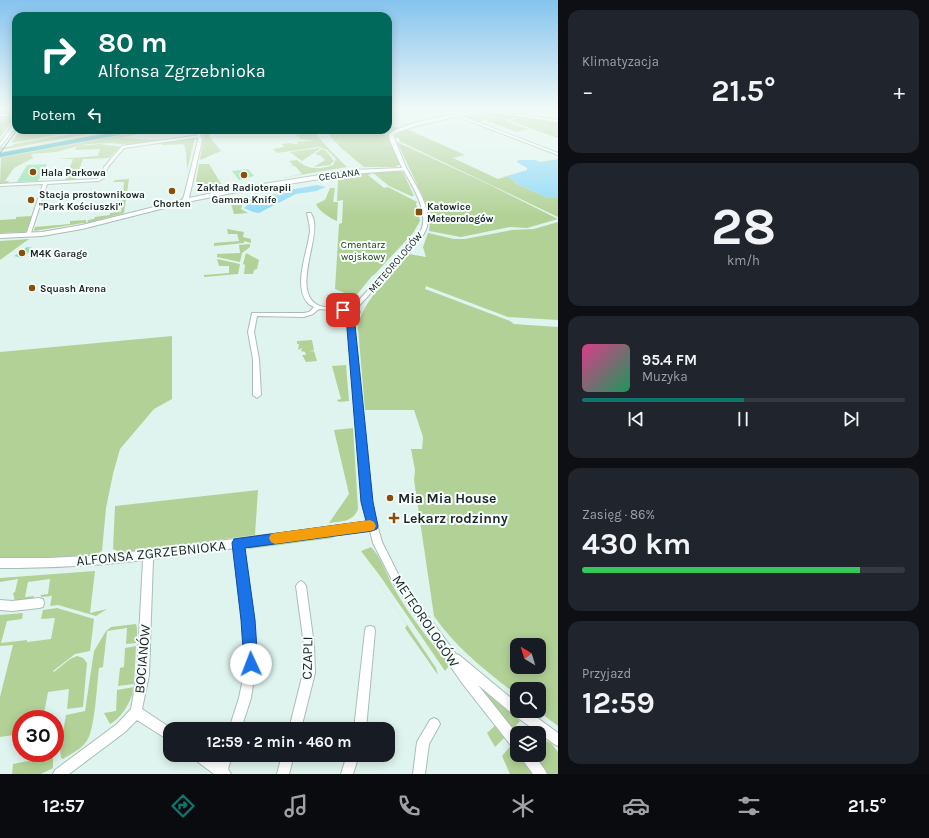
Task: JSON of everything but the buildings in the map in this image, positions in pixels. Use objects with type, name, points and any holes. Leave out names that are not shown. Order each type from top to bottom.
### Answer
[{"type":"highway","points":[[0,149],[25,145]]},
{"type":"highway","points":[[0,149],[28,145]]},
{"type":"street","points":[[0,185],[99,179],[103,177],[106,167],[123,147],[136,145]]},
{"type":"street","points":[[188,199],[198,145]]},
{"type":"street","points":[[394,145],[405,169]]},
{"type":"street","points":[[535,145],[558,154]]},
{"type":"street","name":"CEGLANA","points":[[0,236],[28,235],[82,227],[188,199],[351,172],[405,169]]},
{"type":"street","name":"METEOROLOGÓW","points":[[405,169],[425,211],[425,227],[418,238],[352,311],[367,502],[372,526],[381,549],[397,581],[470,685],[510,735]]},
{"type":"street","points":[[28,235],[44,183]]},
{"type":"street","points":[[309,214],[312,223],[304,284],[309,298],[318,307],[343,310],[348,307],[352,311]]},
{"type":"street","points":[[257,395],[256,359],[251,332],[254,314],[304,315],[311,313],[318,307]]},
{"type":"street","name":"ALFONSA ZGRZEBNIOKA","points":[[0,563],[77,562],[148,555],[372,526]]},
{"type":"street","points":[[237,722],[245,698],[251,664],[248,620],[238,543]]},
{"type":"street","name":"BOCIANÓW","points":[[136,712],[143,675],[148,555]]},
{"type":"street","name":"CZAPLI","points":[[297,722],[309,672],[310,645],[302,586]]},
{"type":"street","points":[[0,605],[12,606],[39,603]]},
{"type":"street","points":[[361,722],[370,631]]},
{"type":"street","points":[[448,652],[510,704]]},
{"type":"street","points":[[59,774],[121,728],[136,712],[163,730]]},
{"type":"street","points":[[526,718],[534,726]]},
{"type":"street","points":[[419,774],[423,742],[434,724]]},
{"type":"street","points":[[546,735],[558,740]]},
{"type":"street","points":[[207,762],[222,773],[224,762]]},
{"type":"street","points":[[283,774],[286,762]]},
{"type":"street","points":[[347,774],[351,762]]},
{"type":"street","points":[[532,762],[541,774]]},
{"type":"green space","points":[[27,145],[0,150],[0,148]]},
{"type":"green space","points":[[65,145],[83,145],[56,152],[31,154],[33,158],[14,168],[5,181],[9,181],[8,183],[0,184],[1,157]]},
{"type":"green space","points":[[109,145],[123,147],[118,149],[109,158],[83,159],[75,180],[65,181],[73,159],[57,159],[98,156],[100,149],[75,150],[77,146]]},
{"type":"green space","points":[[193,145],[187,170],[186,151],[184,151],[186,149],[184,147],[186,146],[184,146]]},
{"type":"green space","points":[[202,145],[216,145],[221,151],[200,160]]},
{"type":"green space","points":[[283,145],[325,145],[347,167],[282,178],[302,174],[295,166],[291,166],[293,165],[289,161],[297,160],[305,166],[323,168],[333,165],[336,159],[327,150],[319,147],[277,153],[273,149],[284,147]]},
{"type":"green space","points":[[338,145],[391,145],[400,165],[396,166],[397,167],[364,167]]},
{"type":"green space","points":[[398,145],[404,145],[488,184],[558,219],[527,228],[510,227],[461,237],[429,231],[431,214]]},
{"type":"green space","points":[[408,145],[443,145],[465,155],[453,158],[498,179],[507,176],[515,181],[515,183],[548,198],[558,198],[558,217]]},
{"type":"green space","points":[[321,148],[302,161],[290,152]]},
{"type":"green space","points":[[322,149],[326,151],[334,161],[330,165],[314,167],[325,160],[321,156],[315,154]]},
{"type":"green space","points":[[199,164],[209,164],[222,185],[205,187],[196,182]]},
{"type":"green space","name":"Cmentarz wojskowy","points":[[369,172],[371,174],[368,175],[384,188],[388,187],[417,202],[416,204],[420,221],[413,233],[372,276],[355,297],[335,289],[339,224],[342,223],[343,200],[337,201],[338,180],[335,177]]},
{"type":"green space","points":[[372,172],[403,172],[414,196],[389,186]]},
{"type":"green space","points":[[129,179],[124,213],[87,223],[88,220],[94,219],[95,217],[121,212],[124,182],[113,182],[115,180]]},
{"type":"green space","points":[[291,188],[285,189],[280,194],[267,196],[280,193],[278,190]]},
{"type":"green space","points":[[330,188],[335,188],[333,202],[338,202],[337,221],[325,214],[316,204],[325,200]]},
{"type":"green space","points":[[264,197],[243,204],[241,209],[248,213],[234,214],[231,204]]},
{"type":"green space","points":[[32,216],[26,232],[0,233],[0,220]]},
{"type":"green space","points":[[86,220],[86,223],[34,231],[35,227],[70,224],[70,221]]},
{"type":"green space","points":[[558,222],[558,320],[508,317],[426,286],[425,289],[510,321],[514,324],[558,327],[558,726],[546,717],[546,682],[510,682],[510,689],[462,649],[434,616],[414,480],[415,470],[411,449],[422,449],[423,437],[414,410],[365,410],[358,328],[364,309],[378,289],[409,254],[426,257],[423,247],[428,233],[454,239],[465,239],[512,230],[534,229]]},
{"type":"green space","points":[[227,229],[244,232],[243,237],[251,239],[251,243],[244,241],[244,243],[214,246],[214,243],[239,241],[237,234],[228,234]]},
{"type":"green space","points":[[29,239],[0,260],[0,241]]},
{"type":"green space","points":[[250,244],[250,247],[242,253],[240,262],[217,257],[217,254],[240,253],[239,245]]},
{"type":"green space","points":[[246,253],[259,260],[257,269],[254,270],[253,274],[244,274],[245,265],[243,264]]},
{"type":"green space","points":[[217,259],[240,264],[238,274],[204,277],[204,275],[229,273],[229,266],[219,266]]},
{"type":"green space","points":[[172,336],[172,399],[154,409],[120,449],[106,508],[102,551],[93,556],[0,559],[0,352]]},
{"type":"green space","points":[[312,340],[314,350],[310,352],[314,351],[317,361],[306,362],[302,355],[306,355],[305,352],[301,351],[302,348],[298,350],[299,344],[297,344],[297,341]]},
{"type":"green space","points":[[346,365],[349,401],[339,402],[337,400],[341,399],[332,366]]},
{"type":"green space","points":[[353,428],[358,509],[350,519],[329,523],[349,494],[334,430]]},
{"type":"green space","points":[[258,490],[255,535],[126,552],[120,552],[113,549],[115,506]]},
{"type":"green space","points":[[332,535],[333,538],[248,549],[250,546]]},
{"type":"green space","points":[[371,547],[378,556],[395,590],[407,609],[428,638],[450,664],[445,671],[380,576],[361,551]]},
{"type":"green space","points":[[361,556],[436,668],[438,675],[405,628],[407,625]]},
{"type":"green space","points":[[95,571],[90,613],[107,609],[96,616],[58,605],[50,606],[52,596],[42,597],[40,595],[48,594],[50,579],[28,582],[25,597],[34,596],[33,601],[15,602],[13,593],[15,592],[18,579],[0,582],[0,578]]},
{"type":"green space","points":[[57,608],[94,619],[90,651],[75,654],[53,671],[54,672],[70,659],[77,656],[83,658],[87,663],[83,707],[67,709],[69,689],[48,692],[45,710],[12,710],[12,735],[0,737],[0,697],[13,645],[0,646],[0,615],[23,613],[22,619],[7,621],[1,643],[51,639],[55,618],[41,619],[43,610]]},
{"type":"green space","points":[[136,624],[137,643],[126,644],[127,628],[107,631],[103,667],[99,668],[94,718],[89,737],[84,745],[64,758],[64,726],[66,715],[85,711],[94,651],[106,631],[111,627]]},
{"type":"green space","points":[[136,646],[134,684],[118,686],[120,668],[124,667],[125,648]]},
{"type":"green space","points":[[134,687],[126,708],[119,718],[110,724],[104,713],[116,711],[117,690]]},
{"type":"green space","points":[[485,692],[510,713],[510,718],[516,718],[520,721],[516,726],[510,726],[510,728],[483,694]]},
{"type":"green space","points":[[497,724],[506,736],[495,747],[487,733]]},
{"type":"green space","points":[[546,741],[551,743],[558,752],[558,774],[548,774],[540,762],[546,762]]},
{"type":"green space","points":[[510,746],[510,762],[526,762],[535,774],[510,774],[502,756]]},
{"type":"green space","points":[[23,762],[53,762],[53,768],[41,774],[12,774],[13,764]]},
{"type":"water","points":[[558,159],[558,198],[548,198],[515,183],[515,181],[507,176],[527,170],[527,168],[517,162],[518,160],[535,160],[540,162]]},
{"type":"water","points":[[317,185],[326,187],[316,191],[296,194],[259,213],[244,208],[249,204],[268,196],[281,195],[289,190]]},
{"type":"tram line","points":[[0,153],[6,145]]},
{"type":"slow traffic","points":[[275,538],[370,526]]},
{"type":"place","name":"Hala Parkowa","points":[[33,172]]},
{"type":"place","name":"Zakład Radioterapii Gamma Knife","points":[[244,175]]},
{"type":"place","name":"Chorten","points":[[172,191]]},
{"type":"place","name":"Stacja prostownikowa \"Park Kościuszki\"","points":[[31,200]]},
{"type":"place","name":"Katowice Meteorologów","points":[[419,212]]},
{"type":"place","name":"M4K Garage","points":[[22,253]]},
{"type":"place","name":"Squash Arena","points":[[32,288]]},
{"type":"place","name":"Mia Mia House","points":[[390,498]]},
{"type":"place","name":"Lekarz rodzinny","points":[[394,518]]},
{"type":"route","points":[[251,664],[248,620],[238,543],[372,526],[367,502],[350,315],[345,313],[343,310]]}]
